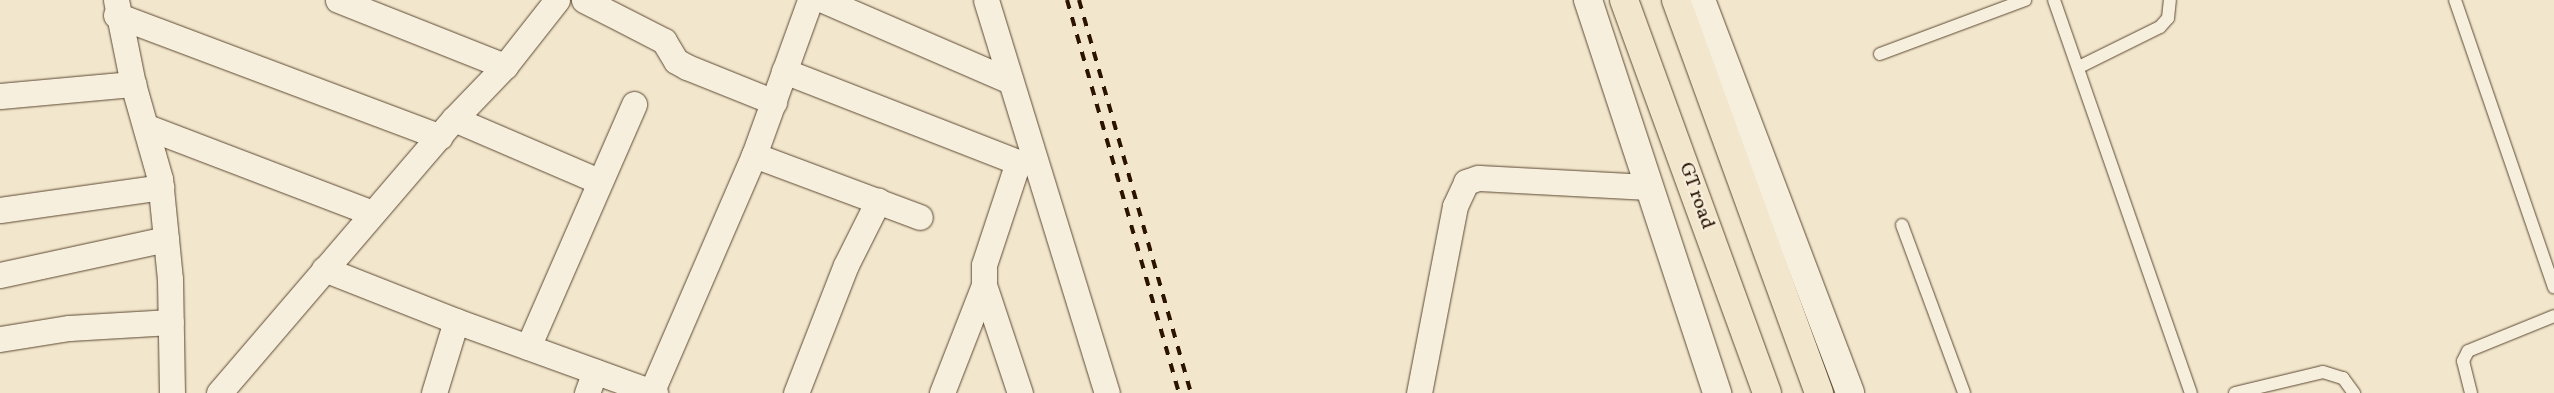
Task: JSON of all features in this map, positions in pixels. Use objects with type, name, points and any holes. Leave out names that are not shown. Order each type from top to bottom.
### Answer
[{"type":"highway","name":"GT road","points":[[1624,0],[1767,393]]},
{"type":"highway","points":[[1676,0],[1818,393]]},
{"type":"main road","points":[[1588,0],[1717,393]]},
{"type":"main road","points":[[1701,0],[1850,393]]},
{"type":"street","points":[[338,0],[505,66]]},
{"type":"street","points":[[219,393],[372,213],[505,66],[557,0]]},
{"type":"street","points":[[584,0],[664,41],[676,61],[687,67],[774,102]]},
{"type":"street","points":[[324,269],[456,322],[528,347],[591,382],[652,393],[754,155],[810,0]]},
{"type":"street","points":[[823,0],[1010,80]]},
{"type":"street","points":[[986,0],[1107,393]]},
{"type":"street","points":[[116,7],[133,84],[147,127],[161,187],[171,322],[172,393]]},
{"type":"street","points":[[116,7],[447,128],[599,181]]},
{"type":"street","points":[[784,71],[1018,162],[984,265],[984,285],[1020,393]]},
{"type":"street","points":[[0,96],[133,84]]},
{"type":"street","points":[[528,347],[634,104]]},
{"type":"street","points":[[147,127],[372,213]]},
{"type":"street","points":[[754,155],[920,217]]},
{"type":"street","points":[[1419,393],[1455,206],[1466,182],[1478,178],[1650,187]]},
{"type":"street","points":[[0,210],[161,187]]},
{"type":"street","points":[[796,393],[846,265],[878,201]]},
{"type":"street","points":[[0,275],[166,239]]},
{"type":"street","points":[[942,393],[984,285]]},
{"type":"street","points":[[0,339],[69,328],[171,322]]},
{"type":"street","points":[[434,393],[456,322]]},
{"type":"lane","points":[[1880,54],[2025,0]]},
{"type":"lane","points":[[2054,0],[2079,67],[2191,393]]},
{"type":"lane","points":[[2079,67],[2160,27],[2168,18],[2170,0]]},
{"type":"lane","points":[[2455,0],[2554,287]]},
{"type":"lane","points":[[1902,225],[1964,393]]},
{"type":"lane","points":[[2471,393],[2463,361],[2468,351],[2554,316]]},
{"type":"lane","points":[[2235,393],[2275,388],[2323,372],[2343,378],[2354,393]]},
{"type":"railway","points":[[1067,0],[1179,393]]},
{"type":"railway","points":[[1079,0],[1191,393]]}]
